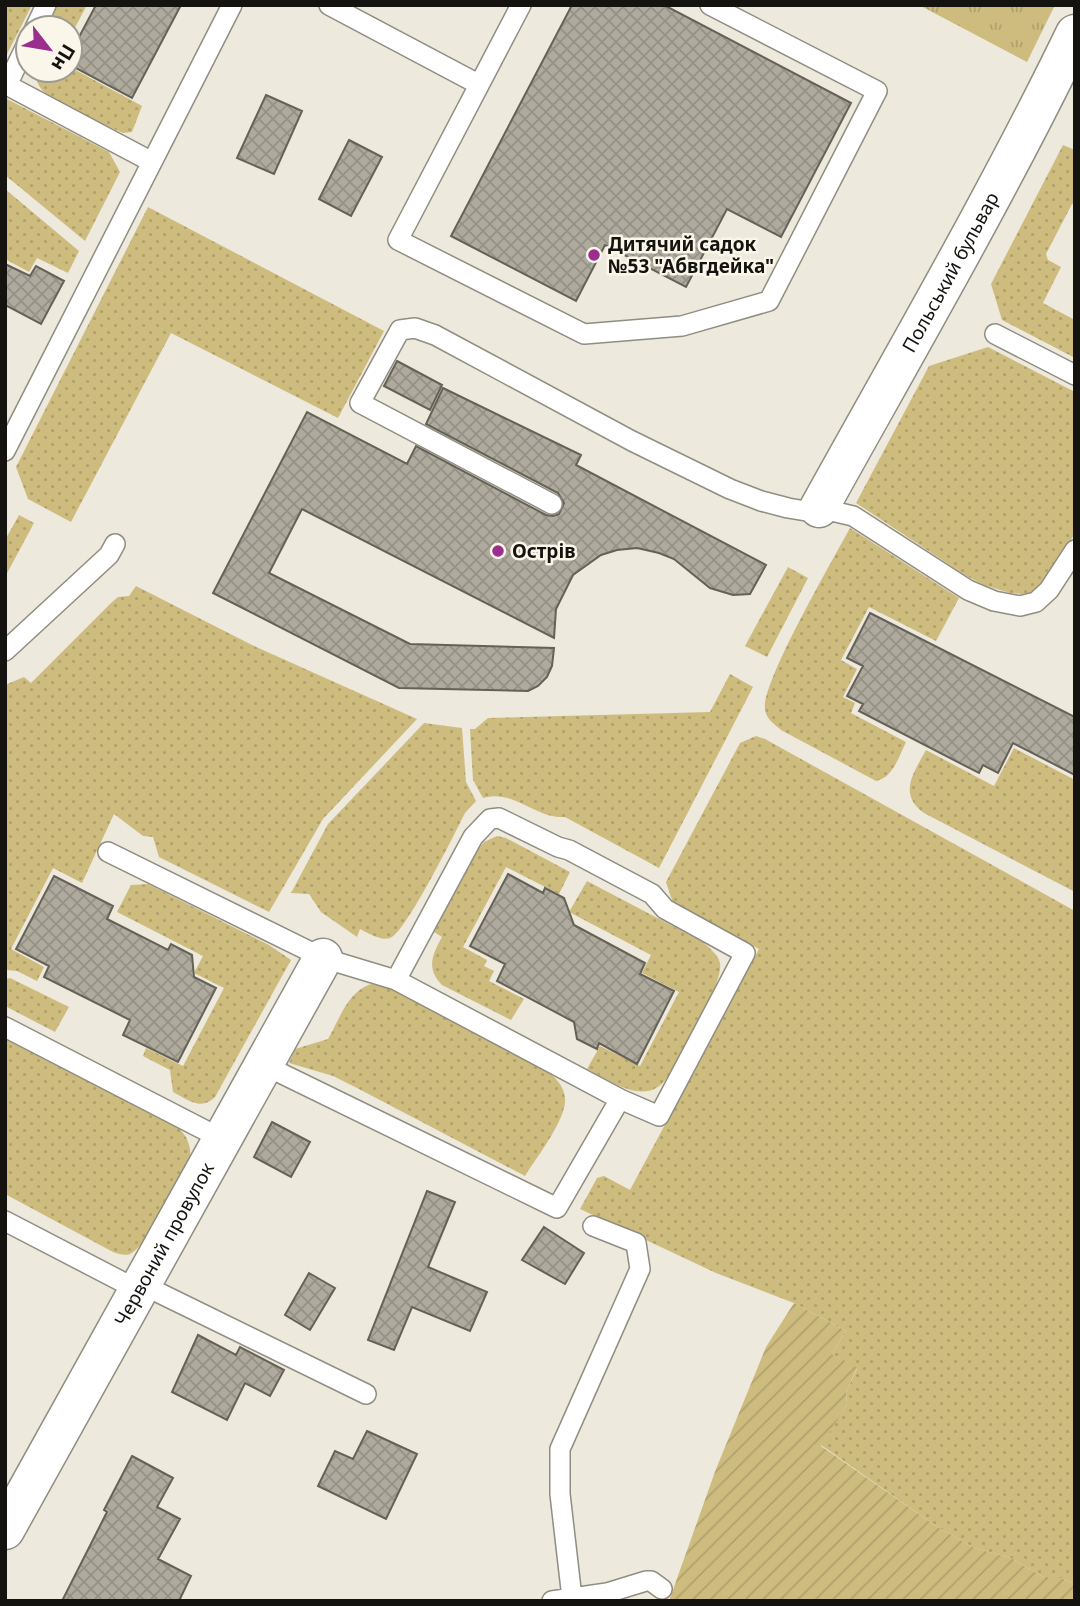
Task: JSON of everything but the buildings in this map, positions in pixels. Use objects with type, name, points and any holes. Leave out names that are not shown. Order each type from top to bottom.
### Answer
[{"type":"street","name":"Польський бульвар","points":[[818,508],[934,301],[1048,90],[1075,34]]},
{"type":"street","name":"Червоний провулок","points":[[5,1530],[323,958]]},
{"type":"lane","points":[[5,451],[232,5]]},
{"type":"lane","points":[[329,5],[478,84]]},
{"type":"lane","points":[[521,5],[398,240],[584,334],[682,326],[769,301],[877,91],[710,5]]},
{"type":"lane","points":[[14,71],[7,85],[152,162]]},
{"type":"lane","points":[[552,504],[360,403],[400,330],[415,328],[435,335],[632,442],[730,489],[788,508],[806,511],[818,508],[853,516],[968,590],[994,601],[1020,606],[1037,602],[1049,590],[1075,550]]},
{"type":"lane","points":[[995,334],[1075,375]]},
{"type":"lane","points":[[5,652],[109,555],[115,544]]},
{"type":"lane","points":[[108,852],[323,958],[396,980],[620,1099],[659,1116],[745,953],[665,909],[652,894],[499,818],[490,819],[473,837],[396,980]]},
{"type":"lane","points":[[5,1027],[222,1139]]},
{"type":"lane","points":[[264,1065],[557,1208],[620,1099]]},
{"type":"lane","points":[[5,1221],[366,1394]]},
{"type":"lane","points":[[572,1598],[560,1494],[560,1449],[640,1269],[636,1243],[593,1226]]},
{"type":"lane","points":[[552,1601],[629,1588],[646,1581],[651,1581],[662,1589]]},
{"type":"green space","points":[[5,5],[32,5],[27,14],[14,14],[14,40],[5,58]]},
{"type":"green space","points":[[57,5],[87,5],[82,14],[52,14]]},
{"type":"green space","points":[[919,5],[1055,5],[1027,62]]},
{"type":"green space","points":[[84,75],[142,106],[132,132],[123,133],[58,103],[38,84],[84,84]]},
{"type":"green space","points":[[5,98],[109,152],[120,172],[85,241],[5,175]]},
{"type":"green space","points":[[1063,145],[1075,150],[1075,204],[1072,204],[1046,254],[1048,260],[1061,267],[1043,303],[1075,320],[1075,358],[1002,320],[991,284]]},
{"type":"green space","points":[[5,189],[79,251],[68,273],[37,258],[29,272],[5,259]]},
{"type":"green space","points":[[148,207],[384,331],[338,418],[171,333],[71,522],[28,499],[16,467]]},
{"type":"green space","points":[[988,347],[1075,392],[1075,533],[1041,586],[1022,594],[984,585],[965,575],[856,503],[929,366]]},
{"type":"green space","points":[[19,515],[34,523],[5,577],[5,540]]},
{"type":"green space","points":[[850,528],[959,598],[936,641],[869,607],[841,660],[857,669],[843,697],[855,703],[851,713],[906,742],[891,771],[876,781],[781,730],[769,718],[765,709],[774,674],[786,648]]},
{"type":"green space","points":[[788,567],[808,578],[767,657],[745,646]]},
{"type":"green space","points":[[136,586],[252,645],[417,719],[323,819],[269,912],[159,857],[153,837],[143,836],[114,814],[82,883],[53,868],[11,949],[44,967],[37,981],[17,971],[5,970],[5,685],[24,677],[31,683],[112,602],[118,597],[129,596]]},
{"type":"green space","points":[[730,674],[753,687],[659,868],[565,817],[544,814],[505,797],[483,798],[473,780],[470,729],[475,729],[488,718],[710,712]]},
{"type":"green space","points":[[424,723],[462,728],[466,782],[476,801],[465,813],[407,920],[397,932],[390,938],[382,938],[360,929],[357,937],[321,912],[309,894],[291,893],[328,824]]},
{"type":"green space","points":[[756,736],[1075,911],[1075,1584],[1061,1578],[1045,1578],[1011,1558],[974,1548],[936,1526],[821,1445],[847,1405],[846,1392],[857,1369],[832,1354],[846,1331],[794,1303],[716,1273],[580,1209],[597,1178],[604,1176],[630,1190],[759,949],[673,903],[666,882],[740,743]]},
{"type":"green space","points":[[1014,748],[1075,780],[1075,892],[924,813],[912,799],[910,783],[926,750],[994,786]]},
{"type":"green space","points":[[497,836],[506,838],[570,872],[559,894],[506,867],[463,947],[487,960],[484,966],[494,971],[489,981],[524,999],[511,1020],[442,985],[432,968],[433,956],[442,937],[434,932],[478,849],[484,842]]},
{"type":"green space","points":[[587,881],[703,942],[720,963],[715,986],[691,1036],[668,1076],[660,1086],[650,1091],[629,1089],[587,1069],[600,1046],[640,1066],[679,992],[642,973],[651,955],[569,912]]},
{"type":"green space","points":[[148,884],[269,945],[291,960],[215,1097],[205,1103],[194,1103],[173,1092],[170,1070],[143,1056],[146,1048],[183,1066],[224,988],[194,973],[203,956],[117,912],[131,885]]},
{"type":"green space","points":[[10,978],[69,1007],[55,1032],[5,1006],[5,979]]},
{"type":"green space","points":[[371,984],[390,988],[547,1071],[559,1083],[565,1098],[561,1117],[525,1176],[333,1076],[289,1063],[295,1049],[328,1039],[350,999]]},
{"type":"green space","points":[[5,1038],[175,1125],[186,1136],[190,1162],[154,1227],[130,1254],[113,1252],[5,1194]]},
{"type":"green space","points":[[794,1303],[846,1331],[832,1354],[857,1368],[846,1392],[847,1405],[821,1446],[936,1526],[974,1548],[1011,1558],[1045,1578],[1061,1578],[1075,1584],[1075,1601],[669,1601],[716,1469],[766,1347]]},
{"type":"place","name":"Дитячий садок №53 \"Абвгдейка\"","points":[[594,255]]},
{"type":"place","name":"Острів","points":[[498,551]]}]
